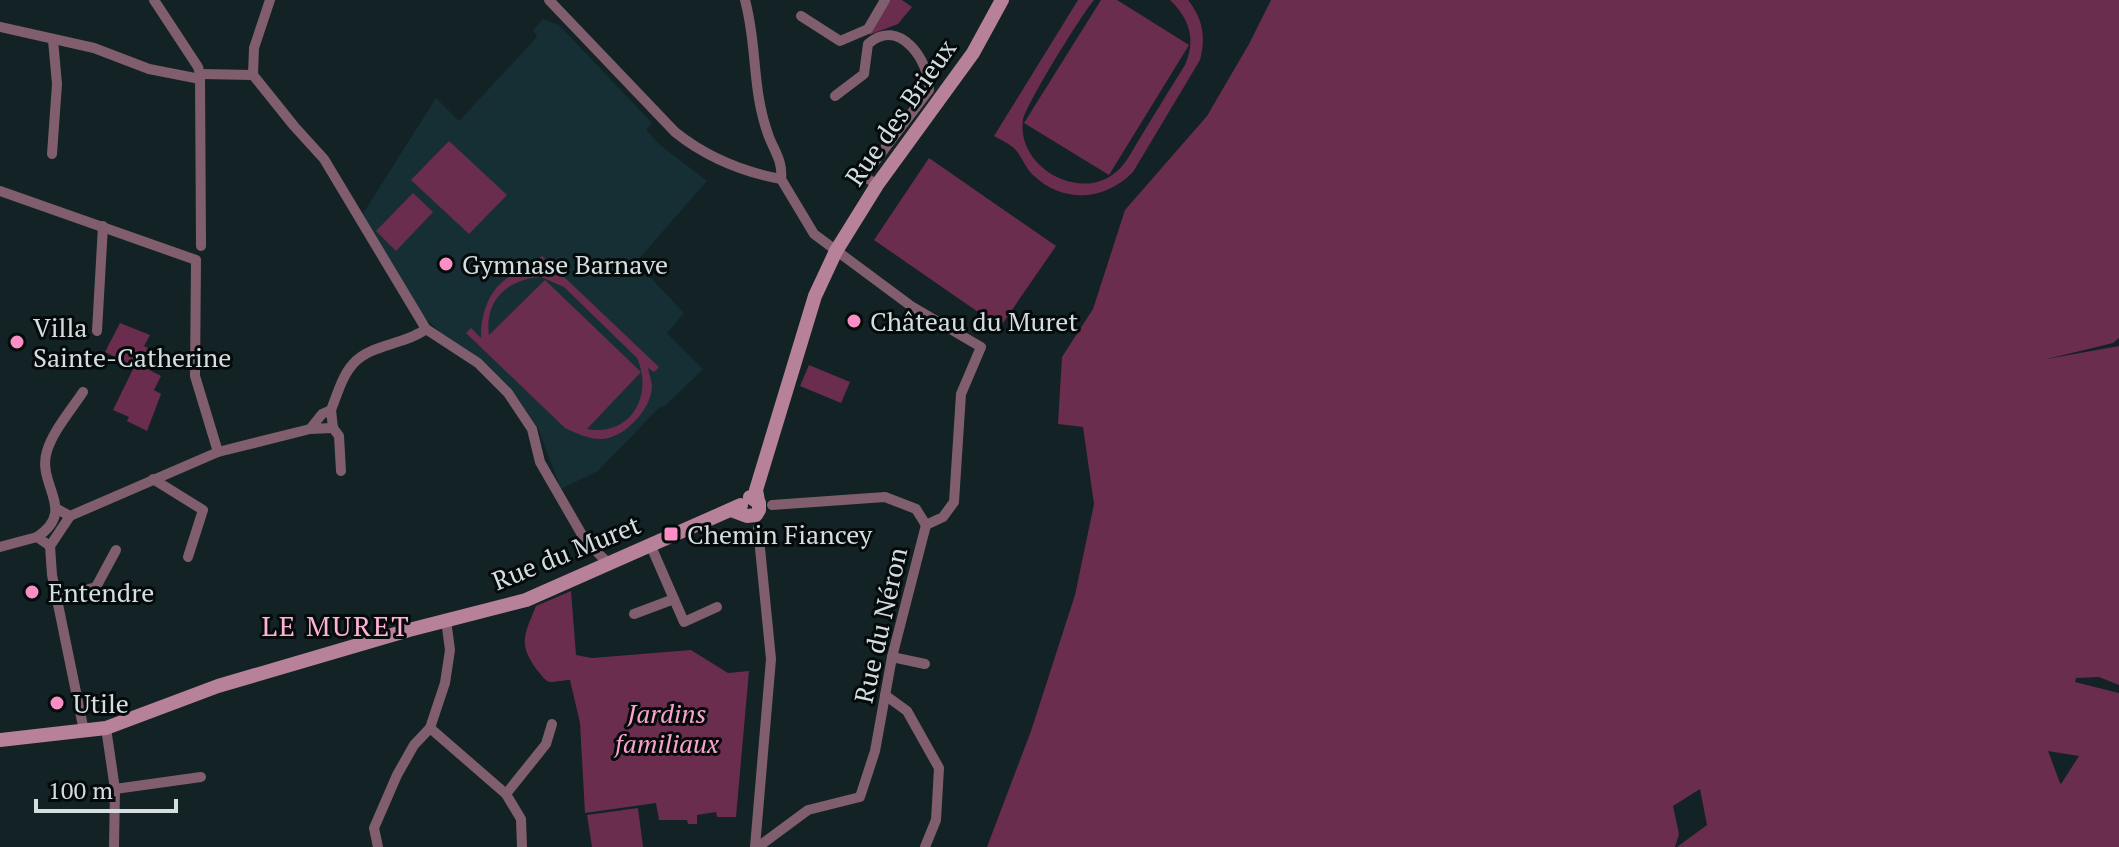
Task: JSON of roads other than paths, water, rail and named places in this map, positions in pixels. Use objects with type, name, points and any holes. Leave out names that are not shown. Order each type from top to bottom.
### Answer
[{"type":"street","points":[[154,0],[198,67],[200,77],[201,246]]},
{"type":"street","points":[[270,0],[254,48],[253,75],[324,159],[426,329],[478,363],[508,393],[532,429],[540,462],[585,540],[608,563]]},
{"type":"street","points":[[549,0],[695,148],[733,165],[781,179]]},
{"type":"street","points":[[745,0],[760,111],[782,166],[781,179],[814,234],[836,251],[815,296],[753,508],[771,659],[757,847]]},
{"type":"street","points":[[801,16],[840,41],[868,29],[885,0]]},
{"type":"street","name":"Rue des Brieux","points":[[836,251],[877,185],[973,53],[1002,0]]},
{"type":"street","points":[[0,27],[94,48],[149,69],[200,77],[253,75]]},
{"type":"street","points":[[835,96],[864,74],[868,44],[880,35],[892,33],[901,37],[927,75],[929,90],[864,176],[877,185]]},
{"type":"street","points":[[52,154],[57,84],[53,40]]},
{"type":"street","points":[[0,191],[196,260],[195,376],[218,452]]},
{"type":"street","points":[[97,331],[103,226]]},
{"type":"street","name":"Rue du Néron","points":[[757,847],[808,810],[860,797],[875,751],[892,657],[926,525],[943,517],[954,502],[961,394],[981,347],[911,306],[836,251]]},
{"type":"street","points":[[341,471],[339,436],[333,428],[331,410],[353,363],[363,355],[417,336],[426,329]]},
{"type":"street","points":[[0,547],[37,537],[49,529],[57,509],[44,464],[47,449],[83,392]]},
{"type":"street","points":[[310,429],[322,414],[331,410]]},
{"type":"street","points":[[84,731],[52,575],[50,546],[70,516],[218,452],[310,429],[333,428]]},
{"type":"street","points":[[153,479],[203,510],[188,557]]},
{"type":"street","points":[[753,508],[885,497],[916,509],[926,525]]},
{"type":"street","name":"Rue du Muret","points":[[0,740],[106,728],[218,686],[526,600],[650,544],[753,508]]},
{"type":"street","points":[[57,509],[70,516]]},
{"type":"street","points":[[37,537],[50,546]]},
{"type":"street","points":[[650,544],[684,622],[717,607]]},
{"type":"street","points":[[58,598],[96,587],[116,550]]},
{"type":"street","points":[[634,614],[674,599]]},
{"type":"street","points":[[378,847],[374,828],[397,775],[414,745],[430,728],[445,683],[450,650],[446,620]]},
{"type":"street","points":[[892,657],[925,664]]},
{"type":"street","points":[[885,695],[907,711],[939,768],[936,820],[925,847]]},
{"type":"street","points":[[506,794],[546,744],[552,724]]},
{"type":"street","points":[[106,728],[115,789],[114,847]]},
{"type":"street","points":[[430,728],[506,794],[521,819],[522,847]]},
{"type":"street","points":[[115,789],[201,777]]},
{"type":"place","name":"Gymnase Barnave","points":[[446,264]]},
{"type":"place","name":"Château du Muret","points":[[854,321]]},
{"type":"place","name":"Villa Sainte-Catherine","points":[[17,342]]},
{"type":"place","name":"Chemin Fiancey","points":[[671,534]]},
{"type":"place","name":"Entendre","points":[[32,592]]},
{"type":"place","name":"Utile","points":[[57,703]]},
{"type":"district","name":"LE MURET","points":[[336,625]]},
{"type":"park label","name":"Jardins familiaux","points":[[667,728]]}]
